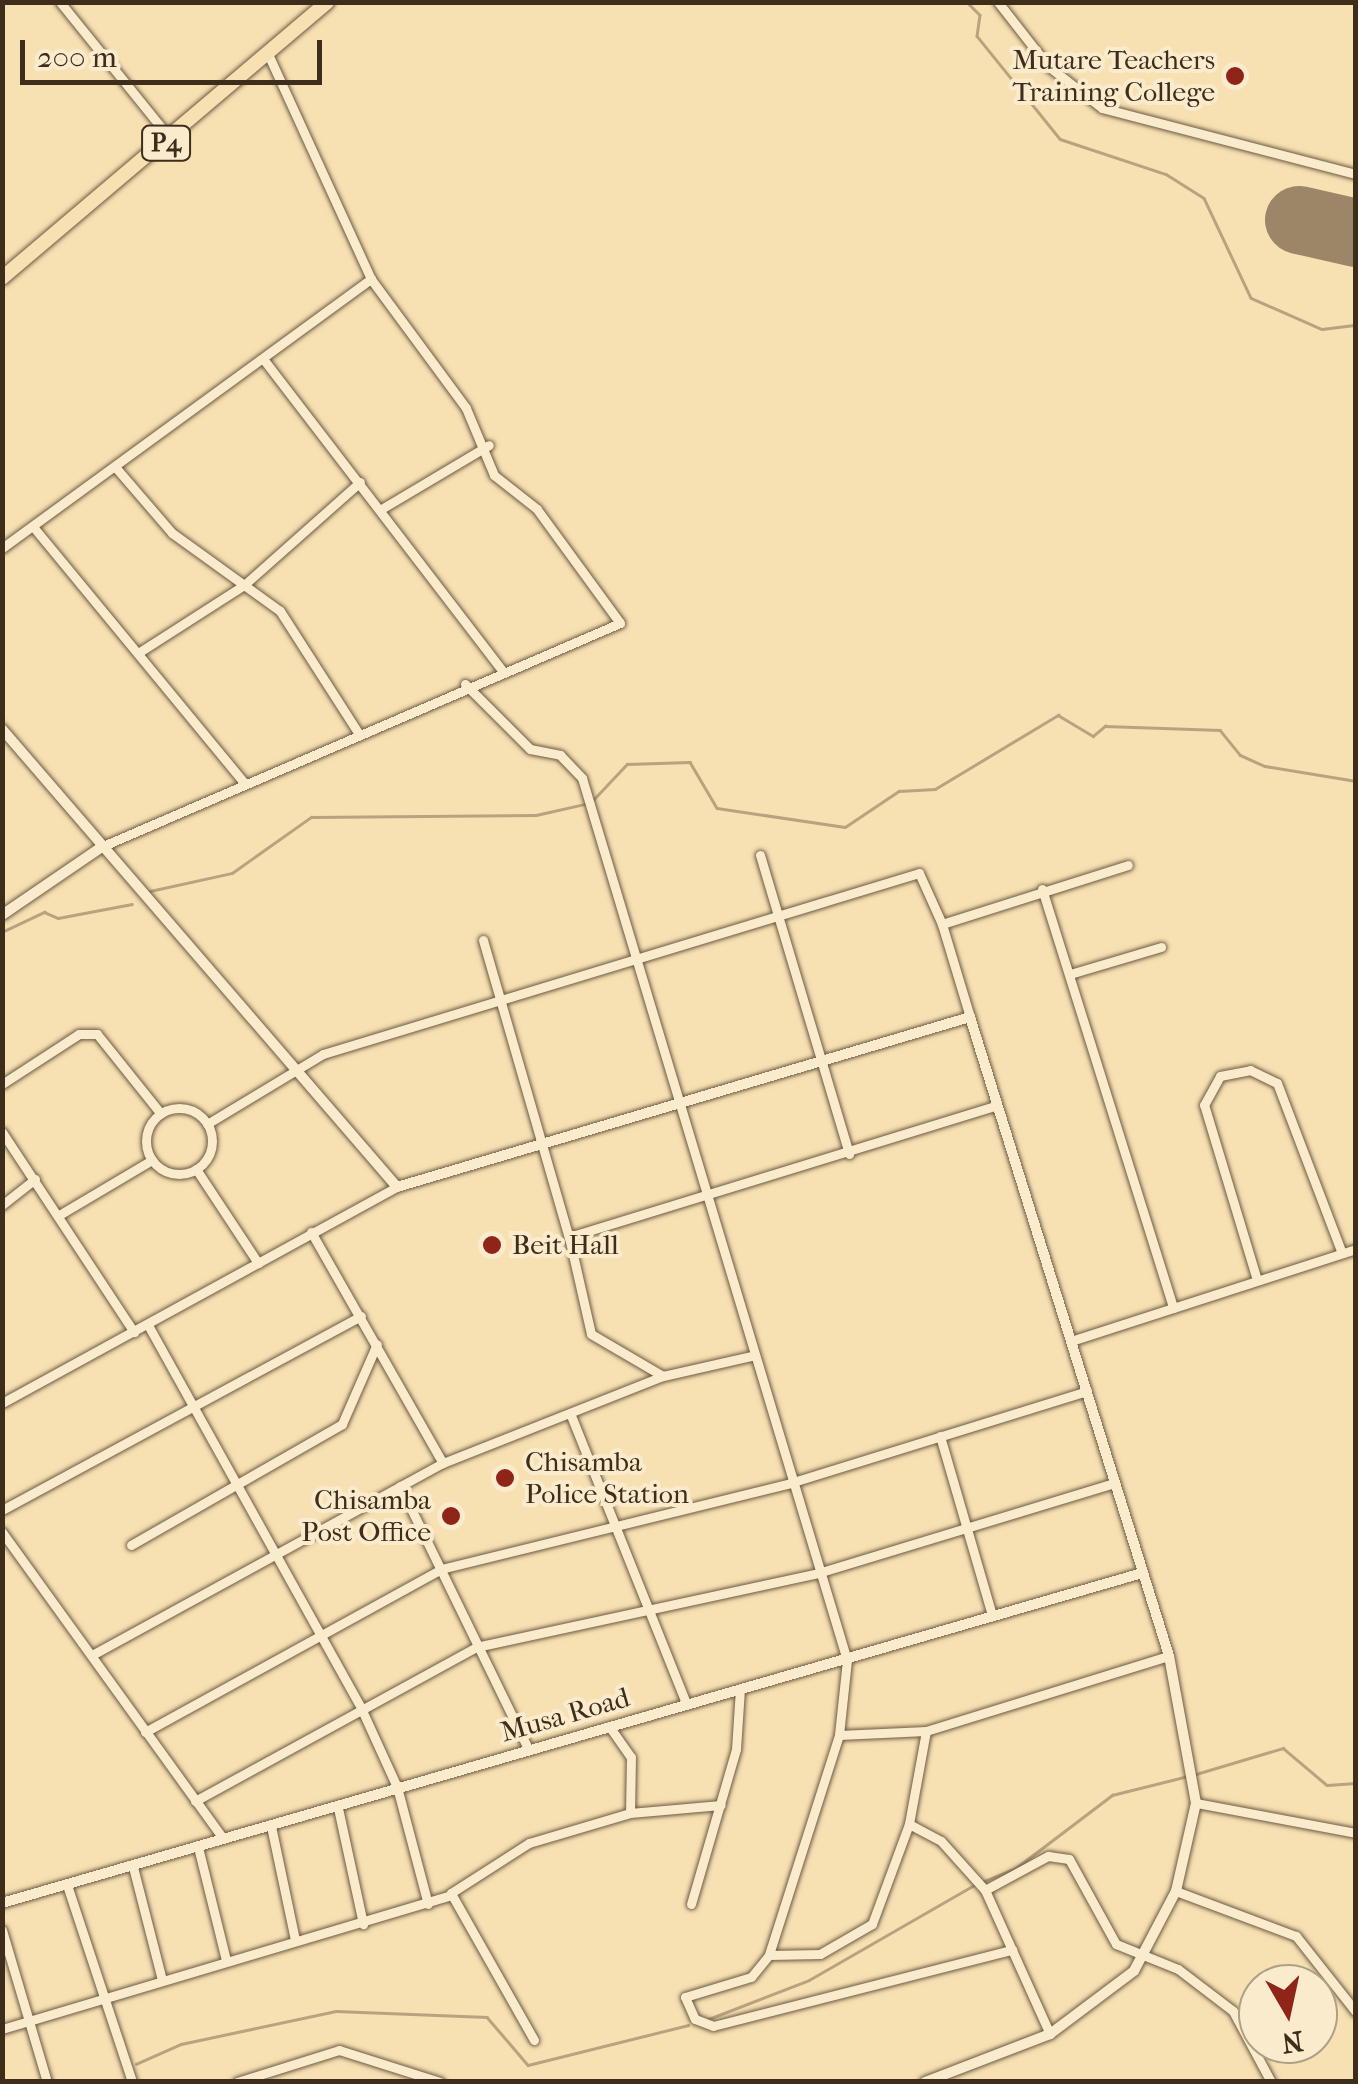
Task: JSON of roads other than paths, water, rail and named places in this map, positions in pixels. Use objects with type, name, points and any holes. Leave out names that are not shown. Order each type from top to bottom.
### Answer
[{"type":"highway","name":"P4","points":[[2,278],[171,139],[327,2]]},
{"type":"street","points":[[60,2],[171,139]]},
{"type":"street","points":[[998,2],[1048,66],[1102,108],[1356,174]]},
{"type":"street","points":[[2,914],[103,846],[465,684],[620,623],[537,509],[494,475],[489,445],[371,278],[268,54]]},
{"type":"street","points":[[2,548],[117,469],[371,278]]},
{"type":"street","points":[[264,360],[383,508],[502,670]]},
{"type":"street","points":[[383,508],[489,445]]},
{"type":"street","points":[[117,469],[172,533],[280,611],[357,731]]},
{"type":"street","points":[[138,652],[244,585],[360,482]]},
{"type":"street","points":[[35,528],[242,781]]},
{"type":"street","points":[[465,684],[530,749],[560,755],[582,778],[751,1356],[847,1660],[839,1734],[769,1955],[751,1978],[685,1997],[699,2024],[976,1966],[1012,1950]]},
{"type":"street","points":[[2,729],[397,1187]]},
{"type":"street","points":[[760,855],[818,1062],[849,1154]]},
{"type":"street","points":[[942,924],[1128,865]]},
{"type":"street","points":[[208,1124],[295,1070],[499,998],[919,873],[942,924],[995,1106],[1169,1656],[1192,1757],[1196,1803],[1176,1891],[1145,1955],[1050,2034],[947,2079],[925,2082]]},
{"type":"street","points":[[1042,890],[1173,1308]]},
{"type":"street","points":[[483,940],[569,1237],[591,1334],[662,1376]]},
{"type":"street","points":[[1070,974],[1161,946]]},
{"type":"street","points":[[2,1403],[397,1187],[970,1017]]},
{"type":"street","points":[[2,1084],[79,1034],[98,1034],[160,1114]]},
{"type":"street","points":[[1258,1280],[1204,1105],[1220,1076],[1250,1070],[1277,1083],[1342,1253]]},
{"type":"street","points":[[569,1237],[995,1106]]},
{"type":"street","points":[[160,1114],[186,1110],[208,1124],[212,1146],[196,1170]]},
{"type":"street","points":[[160,1114],[146,1138],[152,1160],[168,1172],[196,1170]]},
{"type":"street","points":[[2,1132],[134,1332]]},
{"type":"street","points":[[59,1215],[152,1160]]},
{"type":"street","points":[[196,1170],[258,1263]]},
{"type":"street","points":[[2,1205],[34,1179]]},
{"type":"street","points":[[311,1232],[443,1464]]},
{"type":"street","points":[[1071,1341],[1356,1249]]},
{"type":"street","points":[[2,1510],[362,1316]]},
{"type":"street","points":[[148,1324],[360,1708],[398,1788],[428,1904]]},
{"type":"street","points":[[131,1545],[350,1417],[377,1344]]},
{"type":"street","points":[[92,1654],[443,1464],[662,1376],[751,1356]]},
{"type":"street","points":[[146,1732],[441,1569],[790,1483],[1087,1391]]},
{"type":"street","points":[[570,1413],[686,1703]]},
{"type":"street","points":[[940,1436],[992,1615]]},
{"type":"street","points":[[195,1801],[476,1646],[818,1572],[1115,1482]]},
{"type":"street","points":[[400,1486],[528,1748]]},
{"type":"street","points":[[2,1532],[224,1838]]},
{"type":"street","name":"Musa Road","points":[[2,1903],[1142,1573]]},
{"type":"street","points":[[839,1734],[926,1731],[1169,1656]]},
{"type":"street","points":[[691,1904],[721,1805],[740,1689]]},
{"type":"street","points":[[610,1726],[630,1757],[630,1813]]},
{"type":"street","points":[[769,1955],[820,1954],[872,1924],[910,1824],[926,1731]]},
{"type":"street","points":[[1196,1803],[1356,1833]]},
{"type":"street","points":[[2,2029],[226,1960],[428,1904],[449,1896],[496,1858],[630,1813],[721,1805]]},
{"type":"street","points":[[338,1808],[363,1924]]},
{"type":"street","points":[[910,1824],[941,1842],[982,1888],[1050,2034]]},
{"type":"street","points":[[272,1826],[295,1940]]},
{"type":"street","points":[[198,1846],[226,1960]]},
{"type":"street","points":[[982,1888],[1062,1856],[1116,1944],[1145,1955],[1233,2011],[1271,2082]]},
{"type":"street","points":[[133,1867],[162,1980]]},
{"type":"street","points":[[67,1885],[98,2000],[121,2032],[132,2082]]},
{"type":"street","points":[[1176,1891],[1296,1936],[1356,2012]]},
{"type":"street","points":[[449,1896],[534,2040]]},
{"type":"street","points":[[2,1930],[47,2082]]},
{"type":"street","points":[[237,2082],[260,2079],[338,2050],[440,2082]]},
{"type":"waterway","points":[[967,2],[980,15],[977,36],[1060,139],[1166,174],[1204,198],[1251,298],[1322,329],[1356,325]]},
{"type":"waterway","points":[[592,801],[627,764],[690,762],[717,808],[845,827],[899,791],[935,789],[1058,715],[1093,736],[1105,726],[1220,730],[1240,755],[1265,766],[1356,781]]},
{"type":"waterway","points":[[1356,790],[1356,805]]},
{"type":"waterway","points":[[150,891],[232,873],[311,817],[536,815],[585,804]]},
{"type":"waterway","points":[[2,932],[44,912],[58,918],[132,904]]},
{"type":"waterway","points":[[1196,1774],[1283,1748],[1327,1785],[1356,1783]]},
{"type":"waterway","points":[[982,1882],[1016,1868],[1112,1795],[1188,1776]]},
{"type":"waterway","points":[[706,2020],[809,1980],[974,1885]]},
{"type":"waterway","points":[[136,2064],[181,2044],[336,2011],[487,2017],[528,2065],[688,2025]]},
{"type":"place","name":"Mutare Teachers Training College","points":[[1235,76]]},
{"type":"place","name":"Beit Hall","points":[[492,1245]]},
{"type":"place","name":"Chisamba Police Station","points":[[505,1478]]},
{"type":"place","name":"Chisamba Post Office","points":[[451,1516]]}]
